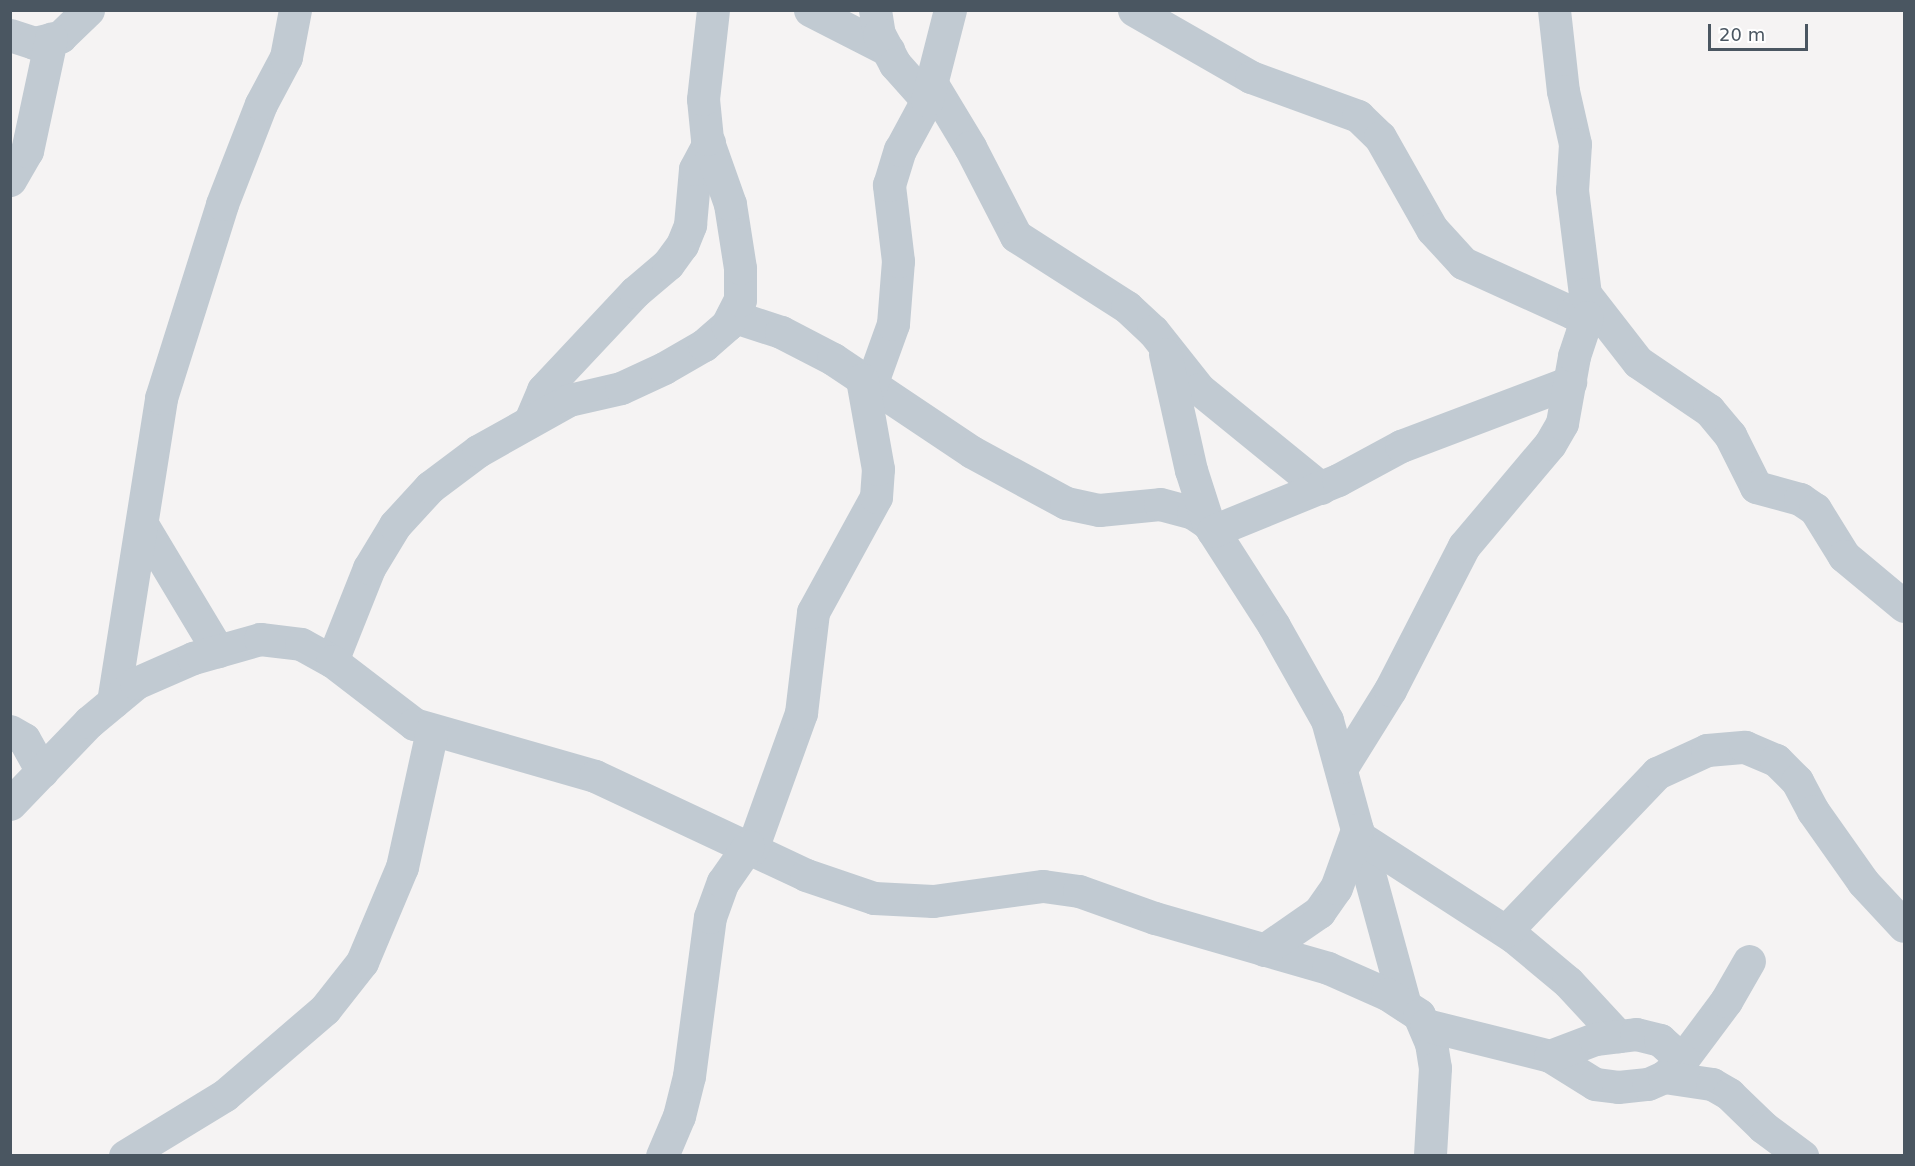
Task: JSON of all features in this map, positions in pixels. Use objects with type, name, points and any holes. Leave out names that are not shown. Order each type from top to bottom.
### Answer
[{"type":"street","points":[[10,35],[34,43],[60,37],[88,10]]},
{"type":"street","points":[[113,702],[143,526],[160,398],[222,204],[261,104],[286,57],[295,10]]},
{"type":"street","points":[[810,10],[888,50]]},
{"type":"street","points":[[875,10],[879,34],[895,64],[929,92],[970,147],[1016,236],[1127,307],[1163,344],[1199,389],[1321,488]]},
{"type":"street","points":[[662,1155],[679,1116],[689,1076],[710,917],[723,882],[750,848],[801,713],[813,612],[876,497],[878,470],[867,382],[893,324],[898,261],[889,185],[900,150],[929,92],[950,10]]},
{"type":"street","points":[[1134,10],[1251,77],[1358,116],[1380,137],[1432,230],[1462,263],[1594,319],[1638,363],[1709,410],[1730,435],[1756,487],[1800,499],[1815,509],[1844,556],[1905,606]]},
{"type":"street","points":[[1341,767],[1390,690],[1464,546],[1550,444],[1562,423],[1570,382],[1594,319],[1579,270],[1572,190],[1575,144],[1554,10]]},
{"type":"street","points":[[333,661],[369,568],[395,525],[430,487],[478,451],[569,399],[621,388],[664,368],[704,345],[732,316],[740,300],[740,268],[730,204],[709,143],[703,99],[715,12]]},
{"type":"street","points":[[10,180],[27,151],[51,39]]},
{"type":"street","points":[[530,421],[543,390],[635,292],[668,264],[682,244],[690,225],[695,168],[709,143]]},
{"type":"street","points":[[732,316],[781,332],[867,382],[1017,480],[1066,503],[1099,510],[1160,504],[1193,513],[1211,527]]},
{"type":"street","points":[[1163,344],[1191,470],[1211,527],[1274,626],[1327,720],[1357,833],[1415,1016],[1435,1068],[1430,1155]]},
{"type":"street","points":[[1211,527],[1321,488],[1401,446],[1570,382]]},
{"type":"street","points":[[143,526],[218,651]]},
{"type":"street","points":[[10,804],[136,682],[218,651],[275,638],[301,644],[333,661],[414,724],[532,755],[595,776],[647,804],[750,848],[806,875],[874,898],[933,901],[1043,886],[1079,891],[1328,968],[1415,1016],[1550,1056],[1595,1084],[1618,1087],[1648,1084],[1673,1068],[1726,1001],[1749,961]]},
{"type":"street","points":[[125,1155],[225,1095],[325,1009],[362,962],[402,867],[432,730]]},
{"type":"street","points":[[10,731],[24,740],[42,771]]},
{"type":"street","points":[[1506,931],[1552,887],[1657,773],[1707,750],[1745,747],[1776,759],[1797,781],[1813,811],[1863,882],[1905,926]]},
{"type":"street","points":[[1264,950],[1319,912],[1335,888],[1357,833]]},
{"type":"street","points":[[1357,833],[1506,931],[1568,982],[1618,1036]]},
{"type":"street","points":[[1550,1056],[1595,1039],[1636,1034],[1660,1040],[1673,1068],[1729,1094],[1770,1132],[1802,1155]]}]
